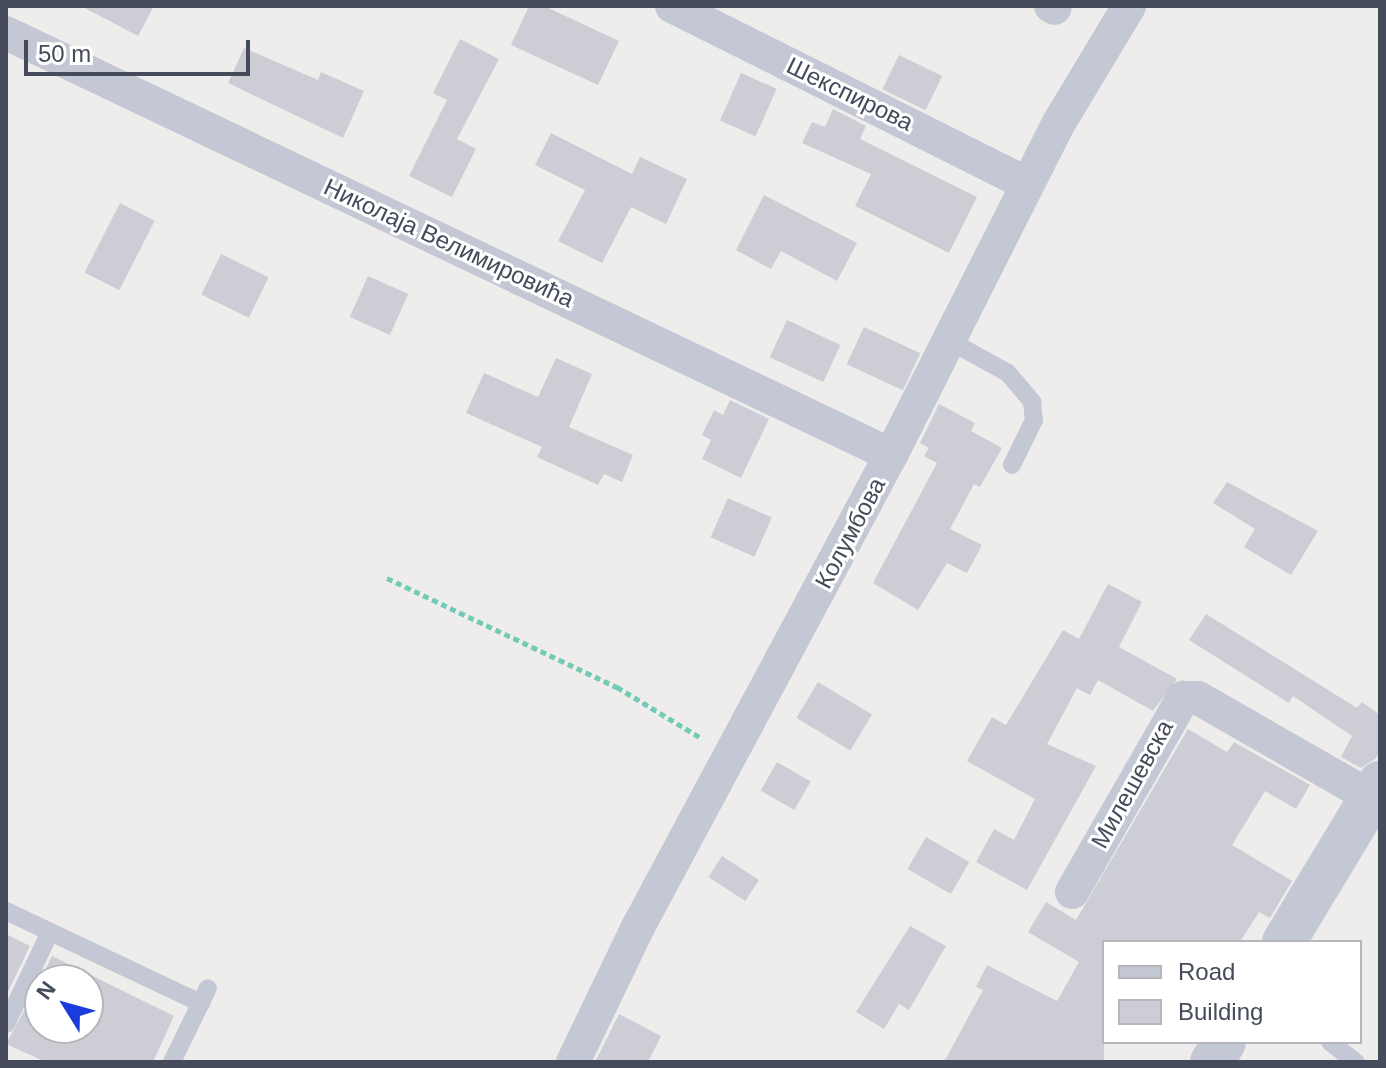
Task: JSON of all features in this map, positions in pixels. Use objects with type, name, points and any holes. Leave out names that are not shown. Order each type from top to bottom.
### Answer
[{"type":"street","name":"Шекспирова","points":[[672,6],[1027,184]]},
{"type":"street","name":"Колумбова","points":[[573,1062],[638,927],[891,455],[1027,184],[1129,6]]},
{"type":"street","name":"Николаја Велимировића","points":[[6,33],[891,455]]},
{"type":"street","name":"Милешевска","points":[[1072,892],[1183,698],[1198,698],[1376,790]]},
{"type":"street","points":[[1285,940],[1376,790]]},
{"type":"street","points":[[1212,1062],[1223,1044]]},
{"type":"lane","points":[[948,340],[1008,373],[1032,402],[1034,420],[1012,465]]},
{"type":"lane","points":[[6,911],[204,996],[172,1062]]},
{"type":"lane","points":[[6,1024],[50,932]]},
{"type":"lane","points":[[1333,1044],[1356,1062]]},
{"type":"path","points":[[387,578],[617,687],[731,757]]},
{"type":"building","points":[[81,6],[154,6],[138,36]]},
{"type":"building","points":[[529,6],[544,6],[619,41],[598,85],[511,45]]},
{"type":"building","points":[[460,39],[499,59],[457,139],[476,149],[452,197],[409,176],[447,100],[433,93]]},
{"type":"building","points":[[244,48],[318,80],[321,72],[364,91],[343,138],[228,83]]},
{"type":"building","points":[[899,55],[942,76],[925,110],[882,89]]},
{"type":"building","points":[[741,73],[777,89],[755,136],[720,121]]},
{"type":"building","points":[[833,109],[866,126],[860,139],[977,197],[949,253],[855,206],[871,174],[802,143],[812,122],[825,127]]},
{"type":"building","points":[[551,133],[632,174],[640,157],[687,179],[666,224],[631,207],[602,263],[558,241],[585,190],[535,165]]},
{"type":"building","points":[[764,195],[857,243],[837,281],[781,251],[771,269],[736,250]]},
{"type":"building","points":[[120,203],[155,221],[119,290],[85,272]]},
{"type":"building","points":[[221,254],[269,277],[249,318],[201,294]]},
{"type":"building","points":[[368,276],[408,294],[390,335],[350,317]]},
{"type":"building","points":[[787,320],[840,345],[823,382],[770,357]]},
{"type":"building","points":[[864,327],[920,353],[903,390],[847,364]]},
{"type":"building","points":[[556,358],[592,374],[569,427],[633,455],[622,482],[604,474],[598,485],[537,457],[542,447],[466,413],[484,373],[538,397]]},
{"type":"building","points":[[730,400],[769,419],[741,478],[702,459],[711,440],[702,435],[714,410],[723,415]]},
{"type":"building","points":[[939,404],[975,423],[971,431],[1002,448],[980,487],[974,484],[950,529],[982,545],[967,573],[947,563],[918,610],[873,583],[937,463],[924,456],[929,448],[920,443]]},
{"type":"building","points":[[1227,482],[1318,531],[1291,575],[1244,547],[1255,529],[1213,503]]},
{"type":"building","points":[[728,498],[772,518],[754,557],[711,537]]},
{"type":"building","points":[[1108,584],[1142,602],[1119,647],[1177,679],[1153,711],[1098,680],[1090,695],[1077,688],[1047,744],[1096,766],[1027,890],[976,862],[994,829],[1014,840],[1035,799],[967,761],[992,717],[1006,725],[1063,630],[1079,639]]},
{"type":"building","points":[[1206,614],[1357,708],[1362,702],[1380,715],[1380,752],[1375,759],[1361,768],[1341,757],[1352,736],[1293,696],[1289,703],[1189,640]]},
{"type":"building","points":[[818,682],[872,714],[850,750],[796,718]]},
{"type":"building","points":[[1188,729],[1227,752],[1234,742],[1310,785],[1296,809],[1265,791],[1232,845],[1292,881],[1270,918],[1259,912],[1241,940],[1102,940],[1104,1062],[944,1062],[983,990],[976,987],[987,965],[1057,1001],[1079,962],[1028,932],[1046,902],[1076,920]]},
{"type":"building","points":[[777,762],[811,782],[794,810],[760,791]]},
{"type":"building","points":[[926,837],[969,862],[951,894],[908,869]]},
{"type":"building","points":[[722,856],[759,880],[745,901],[708,877]]},
{"type":"building","points":[[910,926],[946,946],[909,1010],[899,1004],[884,1029],[856,1012]]},
{"type":"building","points":[[6,934],[30,946],[6,996]]},
{"type":"building","points":[[52,956],[68,964],[48,964]]},
{"type":"building","points":[[104,982],[174,1016],[153,1062],[46,1062],[6,1044],[24,1011],[24,1044],[104,1044]]},
{"type":"building","points":[[619,1014],[661,1036],[648,1062],[595,1062]]}]
